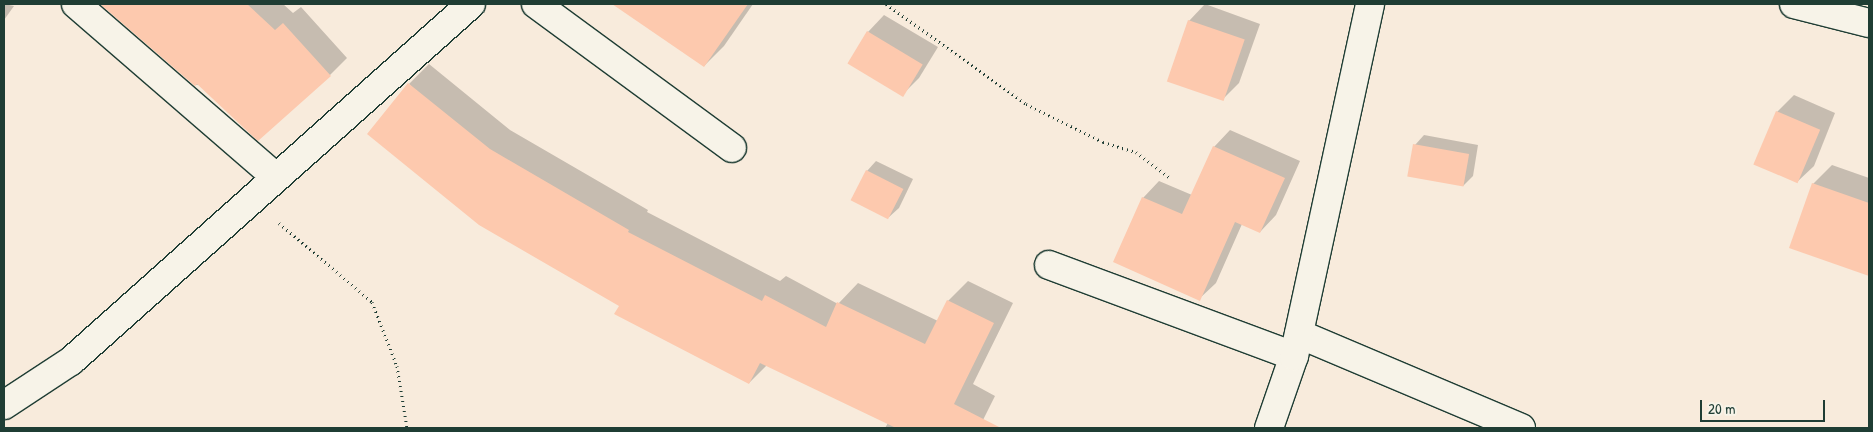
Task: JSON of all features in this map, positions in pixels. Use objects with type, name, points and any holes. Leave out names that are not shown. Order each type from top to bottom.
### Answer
[{"type":"street","points":[[76,4],[276,177]]},
{"type":"street","points":[[4,405],[70,361],[471,4]]},
{"type":"street","points":[[536,4],[732,148]]},
{"type":"street","points":[[1270,428],[1296,346],[1370,4]]},
{"type":"street","points":[[1794,4],[1869,23]]},
{"type":"street","points":[[1049,264],[1296,346],[1521,428]]},
{"type":"path","points":[[886,4],[1026,104],[1103,142],[1136,152],[1169,177]]},
{"type":"path","points":[[274,218],[372,302],[397,366],[407,428]]},
{"type":"building","points":[[100,4],[247,4],[275,30],[283,23],[331,76],[258,141],[197,84],[195,86]]},
{"type":"building","points":[[612,4],[748,4],[704,67]]},
{"type":"building","points":[[1188,20],[1245,40],[1224,101],[1167,81]]},
{"type":"building","points":[[867,31],[923,64],[903,97],[847,64]]},
{"type":"building","points":[[408,83],[490,149],[629,230],[628,232],[762,301],[765,295],[826,327],[837,302],[925,344],[947,300],[994,323],[954,404],[1001,428],[896,428],[760,363],[749,384],[614,314],[619,306],[479,225],[367,134]]},
{"type":"building","points":[[1776,111],[1820,130],[1798,183],[1753,164]]},
{"type":"building","points":[[1413,144],[1469,154],[1463,186],[1407,176]]},
{"type":"building","points":[[1213,146],[1285,178],[1260,233],[1235,222],[1200,301],[1113,262],[1142,197],[1182,214]]},
{"type":"building","points":[[866,170],[903,189],[888,219],[851,200]]},
{"type":"building","points":[[1812,183],[1869,203],[1869,276],[1789,248]]}]
